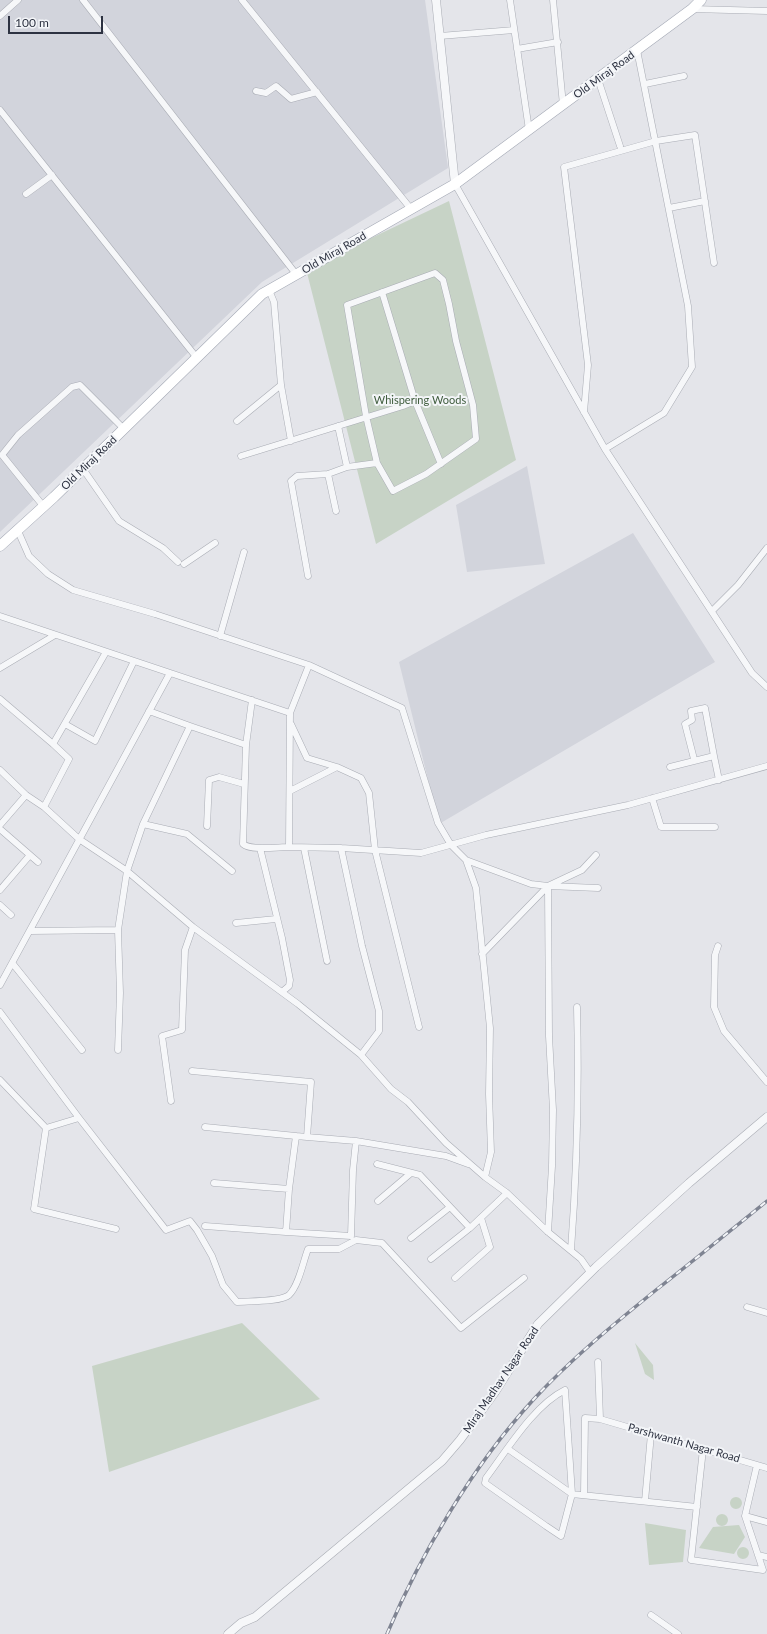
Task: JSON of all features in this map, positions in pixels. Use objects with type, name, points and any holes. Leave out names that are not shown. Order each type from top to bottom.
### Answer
[{"type":"main road","name":"Old Miraj Road","points":[[0,546],[44,507],[262,294],[455,184],[692,10],[701,0]]},
{"type":"street","points":[[0,16],[18,0]]},
{"type":"street","points":[[83,0],[296,274]]},
{"type":"street","points":[[436,0],[455,184],[605,449],[752,673],[767,687]]},
{"type":"street","points":[[510,0],[529,130]]},
{"type":"street","points":[[553,0],[563,105]]},
{"type":"street","points":[[245,1],[411,209]]},
{"type":"street","points":[[692,10],[767,11]]},
{"type":"street","points":[[440,36],[514,30]]},
{"type":"street","points":[[517,49],[558,42]]},
{"type":"street","points":[[605,449],[664,413],[692,367],[688,306],[638,50]]},
{"type":"street","points":[[645,84],[684,76]]},
{"type":"street","points":[[598,79],[620,146]]},
{"type":"street","points":[[256,91],[266,93],[276,86],[291,99],[317,92]]},
{"type":"street","points":[[0,110],[197,358]]},
{"type":"street","points":[[584,412],[588,365],[564,167],[656,141],[695,135],[714,263]]},
{"type":"street","points":[[26,194],[52,175]]},
{"type":"street","points":[[669,208],[705,201]]},
{"type":"street","points":[[435,274],[443,280],[456,340],[473,405],[476,439],[426,474],[394,491],[377,462],[366,416],[347,305],[435,274]]},
{"type":"street","points":[[269,290],[274,302],[281,385],[291,441]]},
{"type":"street","points":[[382,292],[415,401],[441,464]]},
{"type":"street","points":[[44,507],[2,455],[18,435],[72,387],[80,385],[124,429]]},
{"type":"street","points":[[237,420],[281,385]]},
{"type":"street","points":[[241,456],[415,401]]},
{"type":"street","points":[[338,426],[347,467]]},
{"type":"street","points":[[308,576],[291,481],[297,476],[328,474],[347,467],[377,462]]},
{"type":"street","points":[[83,469],[119,521],[164,548],[181,563],[216,544]]},
{"type":"street","points":[[328,474],[336,511]]},
{"type":"street","points":[[18,530],[29,556],[48,574],[73,590],[155,614],[309,665],[402,708],[438,822],[451,845],[466,860],[531,884],[598,888]]},
{"type":"street","points":[[712,611],[738,585],[767,548]]},
{"type":"street","points":[[220,636],[244,552]]},
{"type":"street","points":[[0,616],[290,713]]},
{"type":"street","points":[[0,668],[55,635]]},
{"type":"street","points":[[53,744],[106,652]]},
{"type":"street","points":[[65,724],[95,741],[134,661]]},
{"type":"street","points":[[289,847],[290,713],[309,665]]},
{"type":"street","points":[[0,985],[13,964],[79,839],[170,673]]},
{"type":"street","points":[[0,699],[69,759],[44,807]]},
{"type":"street","points":[[252,700],[246,744],[244,784],[243,844],[246,847],[341,848],[421,853],[486,835],[652,798],[767,766]]},
{"type":"street","points":[[694,759],[685,724],[692,720],[691,711],[705,708],[719,780]]},
{"type":"street","points":[[149,711],[246,744]]},
{"type":"street","points":[[290,720],[307,758],[336,767],[361,778],[370,794],[376,850],[419,1027]]},
{"type":"street","points":[[118,1050],[120,993],[118,930],[127,872],[143,824],[190,726]]},
{"type":"street","points":[[670,766],[714,756]]},
{"type":"street","points":[[290,791],[336,767]]},
{"type":"street","points":[[0,770],[26,795],[44,807],[79,839],[127,872],[193,927],[282,992],[361,1055],[391,1089],[408,1102],[446,1143],[484,1177],[507,1193],[548,1232],[571,1250],[581,1259],[590,1272]]},
{"type":"street","points":[[208,826],[210,780],[219,777],[244,784]]},
{"type":"street","points":[[0,825],[26,795]]},
{"type":"street","points":[[652,798],[661,827],[715,826]]},
{"type":"street","points":[[143,824],[187,834],[232,871]]},
{"type":"street","points":[[0,829],[38,862]]},
{"type":"street","points":[[260,848],[290,980],[289,986],[282,992]]},
{"type":"street","points":[[304,848],[327,961]]},
{"type":"street","points":[[341,848],[362,946],[379,1011],[379,1032],[361,1055]]},
{"type":"street","points":[[0,890],[30,855]]},
{"type":"street","points":[[482,954],[548,886],[582,870],[596,855]]},
{"type":"street","points":[[466,860],[476,888],[490,1028],[489,1094],[491,1152],[484,1177]]},
{"type":"street","points":[[548,886],[549,1036],[553,1110],[552,1166],[548,1232]]},
{"type":"street","points":[[0,905],[11,916]]},
{"type":"street","points":[[236,923],[276,919]]},
{"type":"street","points":[[171,1101],[162,1036],[182,1030],[185,950],[193,927]]},
{"type":"street","points":[[30,931],[118,930]]},
{"type":"street","points":[[718,946],[715,955],[714,1007],[724,1031],[767,1082]]},
{"type":"street","points":[[13,964],[82,1050]]},
{"type":"street","points":[[571,1250],[575,1202],[576,1154],[576,1007]]},
{"type":"street","points":[[0,1012],[79,1118],[166,1230],[190,1221],[212,1256],[222,1286],[237,1302],[275,1299],[288,1296],[296,1286],[308,1249],[338,1249],[356,1240],[382,1243],[461,1328],[524,1278]]},
{"type":"street","points":[[192,1071],[311,1082],[307,1137]]},
{"type":"street","points":[[0,1080],[46,1128]]},
{"type":"street","name":"Miraj Madhav Nagar Road","points":[[228,1634],[241,1623],[255,1617],[442,1461],[460,1440],[495,1392],[538,1324],[590,1272],[689,1183],[767,1117]]},
{"type":"street","points":[[46,1128],[79,1118]]},
{"type":"street","points":[[206,1127],[356,1141],[446,1156],[471,1165]]},
{"type":"street","points":[[46,1128],[34,1209],[116,1228]]},
{"type":"street","points":[[286,1232],[289,1189],[296,1136]]},
{"type":"street","points":[[205,1226],[351,1236],[353,1170],[356,1141]]},
{"type":"street","points":[[377,1164],[420,1175],[470,1228]]},
{"type":"street","points":[[378,1201],[411,1173]]},
{"type":"street","points":[[214,1183],[289,1189]]},
{"type":"street","points":[[431,1259],[470,1228],[507,1193]]},
{"type":"street","points":[[411,1238],[450,1207]]},
{"type":"street","points":[[455,1278],[490,1247],[481,1218]]},
{"type":"street","points":[[747,1307],[767,1313]]},
{"type":"street","points":[[584,1495],[585,1418],[600,1419],[598,1362]]},
{"type":"street","points":[[565,1390],[572,1494],[561,1536],[485,1483],[486,1478],[534,1414],[555,1395],[565,1390]]},
{"type":"street","name":"Parshwanth Nagar Road","points":[[600,1419],[767,1468]]},
{"type":"street","points":[[645,1502],[651,1434]]},
{"type":"street","points":[[508,1449],[572,1494],[697,1507]]},
{"type":"street","points":[[703,1449],[691,1560],[763,1570],[745,1516],[757,1465]]},
{"type":"street","points":[[745,1516],[767,1522]]},
{"type":"street","points":[[758,1555],[767,1557]]},
{"type":"street","points":[[651,1615],[678,1634]]},
{"type":"shaded area","points":[[0,0],[425,0],[448,168],[262,282],[0,532]]},
{"type":"shaded area","points":[[527,466],[545,564],[467,572],[456,505]]},
{"type":"shaded area","points":[[633,533],[715,662],[439,824],[399,662]]},
{"type":"green space","name":"Whispering Woods","points":[[449,201],[516,460],[376,544],[306,269]]},
{"type":"green space","points":[[242,1323],[320,1399],[109,1472],[92,1366]]},
{"type":"green space","points":[[635,1343],[653,1365],[654,1380],[645,1374]]},
{"type":"green space","points":[[736,1497],[740,1499],[742,1503],[740,1507],[736,1509],[732,1507],[730,1503],[732,1499]]},
{"type":"green space","points":[[722,1514],[726,1516],[728,1520],[726,1524],[722,1526],[718,1524],[716,1520],[718,1516]]},
{"type":"green space","points":[[645,1523],[686,1530],[683,1562],[649,1565]]},
{"type":"green space","points":[[739,1525],[745,1537],[734,1554],[699,1548],[713,1527]]},
{"type":"green space","points":[[743,1547],[747,1549],[749,1553],[747,1557],[743,1559],[739,1557],[737,1553],[739,1549]]},
{"type":"railway","points":[[387,1634],[416,1572],[451,1510],[490,1452],[512,1424],[548,1384],[578,1356],[656,1290],[767,1201]]}]
